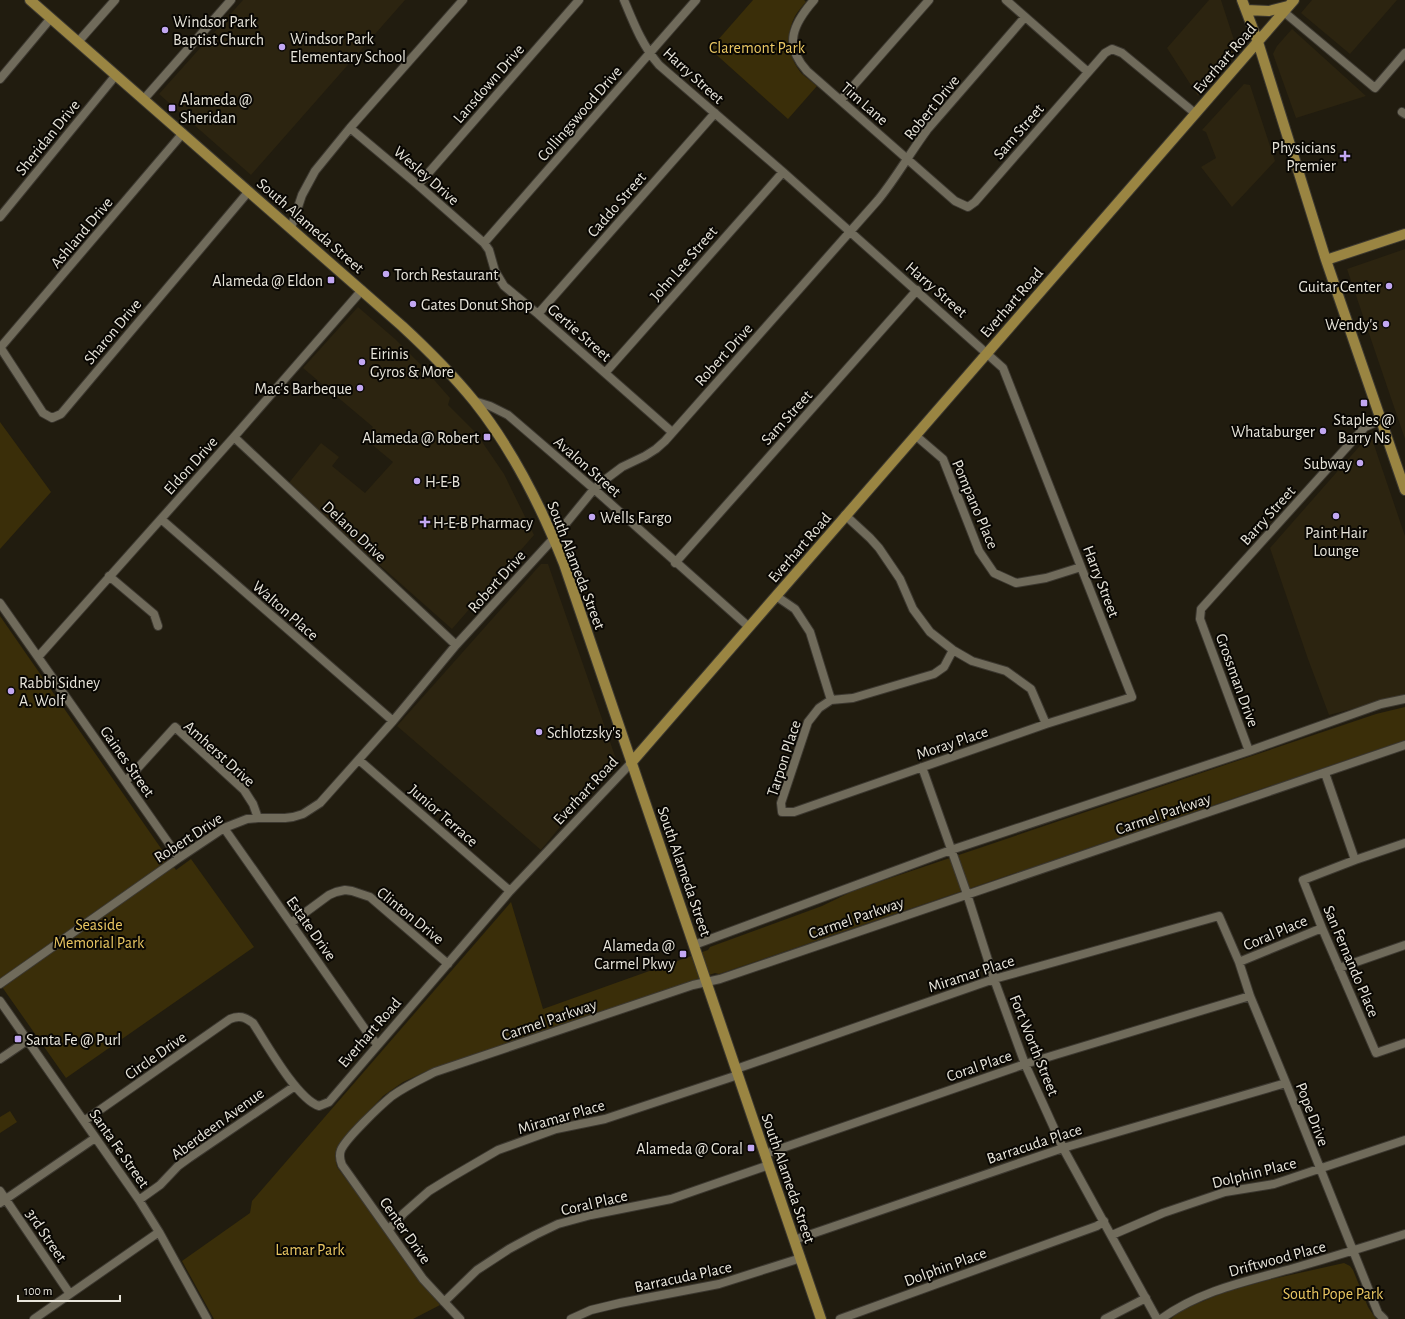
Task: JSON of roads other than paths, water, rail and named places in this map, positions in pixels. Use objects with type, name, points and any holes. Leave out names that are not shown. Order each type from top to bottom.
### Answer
[{"type":"main road","name":"South Alameda Street","points":[[30,0],[362,290],[428,350],[474,401],[517,464],[554,538],[564,564],[821,1319]]},
{"type":"main road","points":[[1244,5],[1269,11],[1289,6]]},
{"type":"main road","points":[[1244,5],[1258,42],[1326,260],[1405,490]]},
{"type":"main road","name":"Everhart Road","points":[[631,763],[1289,6]]},
{"type":"main road","points":[[1326,260],[1405,234]]},
{"type":"street","points":[[78,42],[115,0]]},
{"type":"street","points":[[144,100],[231,0]]},
{"type":"street","points":[[291,228],[297,208],[308,182],[315,171],[350,128],[463,0]]},
{"type":"street","name":"Lansdown Drive","points":[[418,185],[579,0]]},
{"type":"street","name":"Harry Street","points":[[624,0],[640,38],[649,53],[659,65],[917,290],[1003,368],[1132,697]]},
{"type":"street","name":"Collingswood Drive","points":[[484,243],[696,0]]},
{"type":"street","name":"Tim Lane","points":[[814,0],[803,12],[796,24],[793,41],[795,53],[799,63],[955,202],[968,207]]},
{"type":"street","points":[[841,100],[929,0]]},
{"type":"street","points":[[1006,0],[1088,72]]},
{"type":"street","points":[[1289,6],[1375,88],[1405,53]]},
{"type":"street","name":"Robert Drive","points":[[0,984],[224,828],[235,823],[258,818],[293,817],[312,809],[327,797],[456,645],[554,538],[594,489],[606,478],[622,467],[656,449],[672,432],[850,232],[889,186],[908,159],[914,147],[927,130],[1025,17]]},
{"type":"street","points":[[0,78],[51,18]]},
{"type":"street","name":"Sam Street","points":[[968,207],[975,202],[1105,53],[1112,49],[1122,53],[1196,114]]},
{"type":"street","name":"Sheridan Drive","points":[[0,217],[116,75]]},
{"type":"street","name":"Caddo Street","points":[[538,314],[715,113]]},
{"type":"street","name":"Wesley Drive","points":[[350,128],[484,243]]},
{"type":"street","name":"Ashland Drive","points":[[0,348],[183,134]]},
{"type":"street","name":"John Lee Street","points":[[605,373],[782,172]]},
{"type":"street","name":"Sharon Drive","points":[[0,348],[43,413],[52,418],[60,414],[249,191]]},
{"type":"street","name":"Gertie Street","points":[[484,243],[489,250],[495,271],[504,286],[672,432]]},
{"type":"street","name":"Eldon Drive","points":[[38,658],[362,290]]},
{"type":"street","name":"Sam Street","points":[[675,562],[917,290]]},
{"type":"street","name":"Avalon Street","points":[[474,401],[490,406],[508,415],[594,489],[748,628]]},
{"type":"street","name":"Barry Street","points":[[1200,619],[1201,609],[1360,432],[1365,427],[1381,420]]},
{"type":"street","name":"Pompano Place","points":[[915,435],[943,459],[979,552],[994,573],[1016,583],[1046,578],[1081,567]]},
{"type":"street","name":"Delano Drive","points":[[234,437],[456,645]]},
{"type":"street","points":[[845,515],[879,548],[900,579],[913,609],[930,632],[953,650],[972,661],[1006,671],[1031,689],[1046,724]]},
{"type":"street","name":"Walton Place","points":[[161,519],[393,721]]},
{"type":"street","points":[[109,576],[154,614],[158,626]]},
{"type":"street","points":[[776,596],[795,609],[810,632],[831,700],[853,698],[934,674],[944,667],[953,650]]},
{"type":"street","name":"Gaines Street","points":[[0,603],[179,858]]},
{"type":"street","name":"Grossman Drive","points":[[1200,619],[1249,751]]},
{"type":"street","name":"Moray Place","points":[[782,812],[794,812],[1046,724],[1132,697]]},
{"type":"street","name":"Carmel Parkway","points":[[694,944],[951,850],[1249,751],[1381,704],[1405,699]]},
{"type":"street","name":"Tarpon Place","points":[[782,812],[781,803],[808,722],[819,708],[831,700]]},
{"type":"street","name":"Amherst Drive","points":[[126,781],[175,727],[244,790],[253,804],[258,818]]},
{"type":"street","name":"Carmel Parkway","points":[[340,1152],[343,1146],[361,1125],[392,1096],[413,1083],[436,1072],[727,976],[1405,745]]},
{"type":"street","name":"Junior Terrace","points":[[359,760],[510,891]]},
{"type":"street","name":"Everhart Road","points":[[294,1086],[312,1104],[319,1106],[329,1102],[510,891],[631,763]]},
{"type":"street","name":"Fort Worth Street","points":[[922,767],[967,894],[994,979],[1025,1064],[1064,1148],[1157,1319]]},
{"type":"street","points":[[1325,773],[1355,860],[1405,843]]},
{"type":"street","name":"Estate Drive","points":[[224,828],[367,1032],[378,1044]]},
{"type":"street","name":"San Fernando Place","points":[[1355,860],[1303,880],[1376,1053],[1405,1043]]},
{"type":"street","name":"Clinton Drive","points":[[291,923],[329,895],[345,890],[352,891],[370,897],[448,964]]},
{"type":"street","name":"Miramar Place","points":[[389,1229],[404,1213],[429,1191],[498,1150],[556,1129],[605,1119],[994,979],[1218,916]]},
{"type":"street","name":"Pope Drive","points":[[1218,916],[1239,962],[1250,996],[1378,1313],[1384,1319]]},
{"type":"street","name":"Coral Place","points":[[1239,962],[1322,928]]},
{"type":"street","points":[[1339,968],[1405,945]]},
{"type":"street","name":"Coral Place","points":[[765,1154],[1025,1064],[1250,996]]},
{"type":"street","name":"Santa Fe Street","points":[[0,1001],[139,1200],[159,1232],[207,1319]]},
{"type":"street","name":"Circle Drive","points":[[84,1121],[230,1019],[236,1017],[243,1017],[252,1023],[294,1086]]},
{"type":"street","points":[[0,1059],[28,1040]]},
{"type":"street","name":"Barracuda Place","points":[[794,1240],[1064,1148],[1286,1084]]},
{"type":"street","name":"Aberdeen Avenue","points":[[139,1200],[160,1185],[178,1166],[294,1086]]},
{"type":"street","points":[[3,1201],[95,1138]]},
{"type":"street","name":"Dolphin Place","points":[[1112,1235],[1163,1213],[1225,1192],[1274,1184],[1320,1170],[1405,1140]]},
{"type":"street","name":"Center Drive","points":[[340,1152],[340,1160],[342,1165],[389,1229],[408,1258],[424,1279],[460,1319]]},
{"type":"street","name":"Coral Place","points":[[444,1302],[477,1270],[535,1234],[558,1224],[591,1215],[671,1199],[769,1165]]},
{"type":"street","name":"3rd Street","points":[[0,1192],[3,1201],[70,1294]]},
{"type":"street","name":"Dolphin Place","points":[[840,1319],[1097,1226],[1104,1221]]},
{"type":"street","points":[[34,1319],[159,1232]]},
{"type":"street","name":"Driftwood Place","points":[[1161,1319],[1175,1309],[1196,1298],[1222,1288],[1354,1252],[1405,1234]]},
{"type":"street","name":"Barracuda Place","points":[[571,1319],[591,1310],[620,1303],[719,1284],[801,1258]]},
{"type":"street","points":[[1106,1319],[1146,1298]]},
{"type":"place","name":"Windsor Park Baptist Church","points":[[165,30]]},
{"type":"place","name":"Windsor Park Elementary School","points":[[282,47]]},
{"type":"place","name":"Alameda @ Sheridan","points":[[172,108]]},
{"type":"place","name":"Physicians Premier","points":[[1345,156]]},
{"type":"place","name":"Torch Restaurant","points":[[386,274]]},
{"type":"place","name":"Alameda @ Eldon","points":[[331,280]]},
{"type":"place","name":"Guitar Center","points":[[1389,286]]},
{"type":"place","name":"Gates Donut Shop","points":[[413,304]]},
{"type":"place","name":"Wendy's","points":[[1386,324]]},
{"type":"place","name":"Eirinis Gyros & More","points":[[362,362]]},
{"type":"place","name":"Mac's Barbeque","points":[[360,388]]},
{"type":"place","name":"Staples @ Barry Ns","points":[[1364,403]]},
{"type":"place","name":"Whataburger","points":[[1323,431]]},
{"type":"place","name":"Alameda @ Robert","points":[[487,437]]},
{"type":"place","name":"Subway","points":[[1360,463]]},
{"type":"place","name":"H-E-B","points":[[417,481]]},
{"type":"place","name":"Paint Hair Lounge","points":[[1336,516]]},
{"type":"place","name":"Wells Fargo","points":[[592,517]]},
{"type":"place","name":"H-E-B Pharmacy","points":[[425,522]]},
{"type":"place","name":"Rabbi Sidney A. Wolf","points":[[11,691]]},
{"type":"place","name":"Schlotzsky's","points":[[539,732]]},
{"type":"place","name":"Alameda @ Carmel Pkwy","points":[[683,954]]},
{"type":"place","name":"Santa Fe @ Purl","points":[[18,1039]]},
{"type":"place","name":"Alameda @ Coral","points":[[751,1148]]},
{"type":"park label","name":"Claremont Park","points":[[757,47]]},
{"type":"park label","name":"Seaside Memorial Park","points":[[99,933]]},
{"type":"park label","name":"Lamar Park","points":[[310,1249]]},
{"type":"park label","name":"South Pope Park","points":[[1333,1293]]}]
